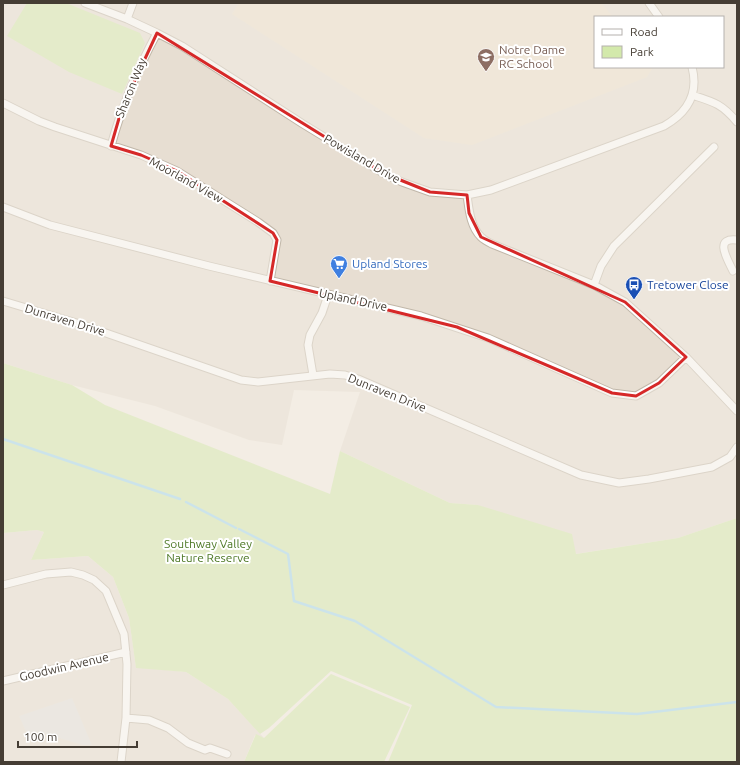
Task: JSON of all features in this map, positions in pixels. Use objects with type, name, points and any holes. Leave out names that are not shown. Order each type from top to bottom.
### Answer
[{"type":"street","name":"Powisland Drive","points":[[86,3],[128,19],[182,46],[303,124],[383,173],[402,182],[430,192],[467,195],[498,188],[664,126],[681,114],[687,107],[692,95],[694,74],[692,68]]},
{"type":"street","points":[[128,19],[133,3]]},
{"type":"street","points":[[649,3],[658,16]]},
{"type":"street","name":"Sharon Way","points":[[111,146],[126,97],[140,64],[157,33]]},
{"type":"street","points":[[692,95],[713,102],[726,110],[737,122]]},
{"type":"street","name":"Moorland View","points":[[3,102],[39,121],[141,155],[177,171],[258,222],[273,233],[277,240],[270,281]]},
{"type":"street","points":[[594,285],[601,266],[614,246],[714,147]]},
{"type":"street","points":[[467,195],[469,213],[474,226],[481,237],[492,244],[594,285],[625,302],[686,358],[737,412]]},
{"type":"street","name":"Upland Drive","points":[[3,207],[50,225],[209,266],[420,316],[463,329],[496,341],[612,393],[636,396],[659,383],[686,358]]},
{"type":"street","points":[[733,271],[723,246],[725,242],[737,240]]},
{"type":"street","points":[[313,375],[308,345],[310,335],[322,313],[328,295]]},
{"type":"street","name":"Dunraven Drive","points":[[3,301],[80,324],[241,380],[258,382],[330,374],[358,379],[581,475],[619,483],[650,479],[712,467],[730,457],[737,447]]},
{"type":"street","points":[[3,585],[46,574],[70,572],[83,575],[94,580],[106,591],[124,634],[126,652],[126,718],[121,762]]},
{"type":"street","name":"Goodwin Avenue","points":[[3,681],[126,652]]},
{"type":"street","points":[[126,718],[149,720],[168,728],[188,743],[205,750],[210,748],[227,754]]},
{"type":"highlighted area","points":[[157,33],[383,173],[430,192],[467,195],[469,213],[481,237],[625,302],[686,357],[659,383],[636,396],[612,393],[457,327],[270,281],[277,240],[273,233],[177,171],[141,155],[111,146],[122,108]]},
{"type":"shaded area","points":[[3,3],[737,3],[737,518],[678,538],[575,554],[478,505],[450,503],[340,451],[360,392],[294,390],[282,445],[249,440],[155,406],[72,385],[3,363]]},
{"type":"shaded area","name":"Notre Dame RC School","points":[[239,3],[601,3],[612,16],[594,16],[594,68],[652,68],[647,77],[472,145],[424,138],[232,14]]},
{"type":"shaded area","points":[[37,530],[44,532],[31,560],[88,556],[113,577],[129,618],[136,667],[186,672],[228,699],[264,738],[255,735],[244,762],[3,762],[3,533]]},
{"type":"shaded area","points":[[72,698],[92,745],[82,745],[40,732],[27,734],[19,716]]},
{"type":"green space","points":[[27,3],[66,3],[140,33],[145,43],[122,94],[69,72],[7,36]]},
{"type":"green space","name":"Southway Valley Nature Reserve","points":[[3,363],[72,385],[105,405],[330,494],[340,451],[450,503],[478,505],[572,534],[576,554],[678,538],[737,518],[737,762],[388,762],[412,705],[331,671],[269,728],[260,734],[228,699],[186,672],[136,668],[129,618],[113,577],[88,556],[31,560],[44,532],[37,530],[3,533]]},
{"type":"green space","points":[[331,674],[410,707],[384,762],[244,762],[256,734],[264,738]]},
{"type":"waterway","points":[[3,439],[180,499]]},
{"type":"waterway","points":[[186,502],[236,528]]},
{"type":"waterway","points":[[239,529],[288,554],[294,601],[355,621],[496,707],[637,714],[737,702]]},
{"type":"place","name":"Notre Dame RC School","points":[[486,72]]},
{"type":"place","name":"Upland Stores","points":[[339,279]]},
{"type":"place","name":"Tretower Close","points":[[634,300]]}]
